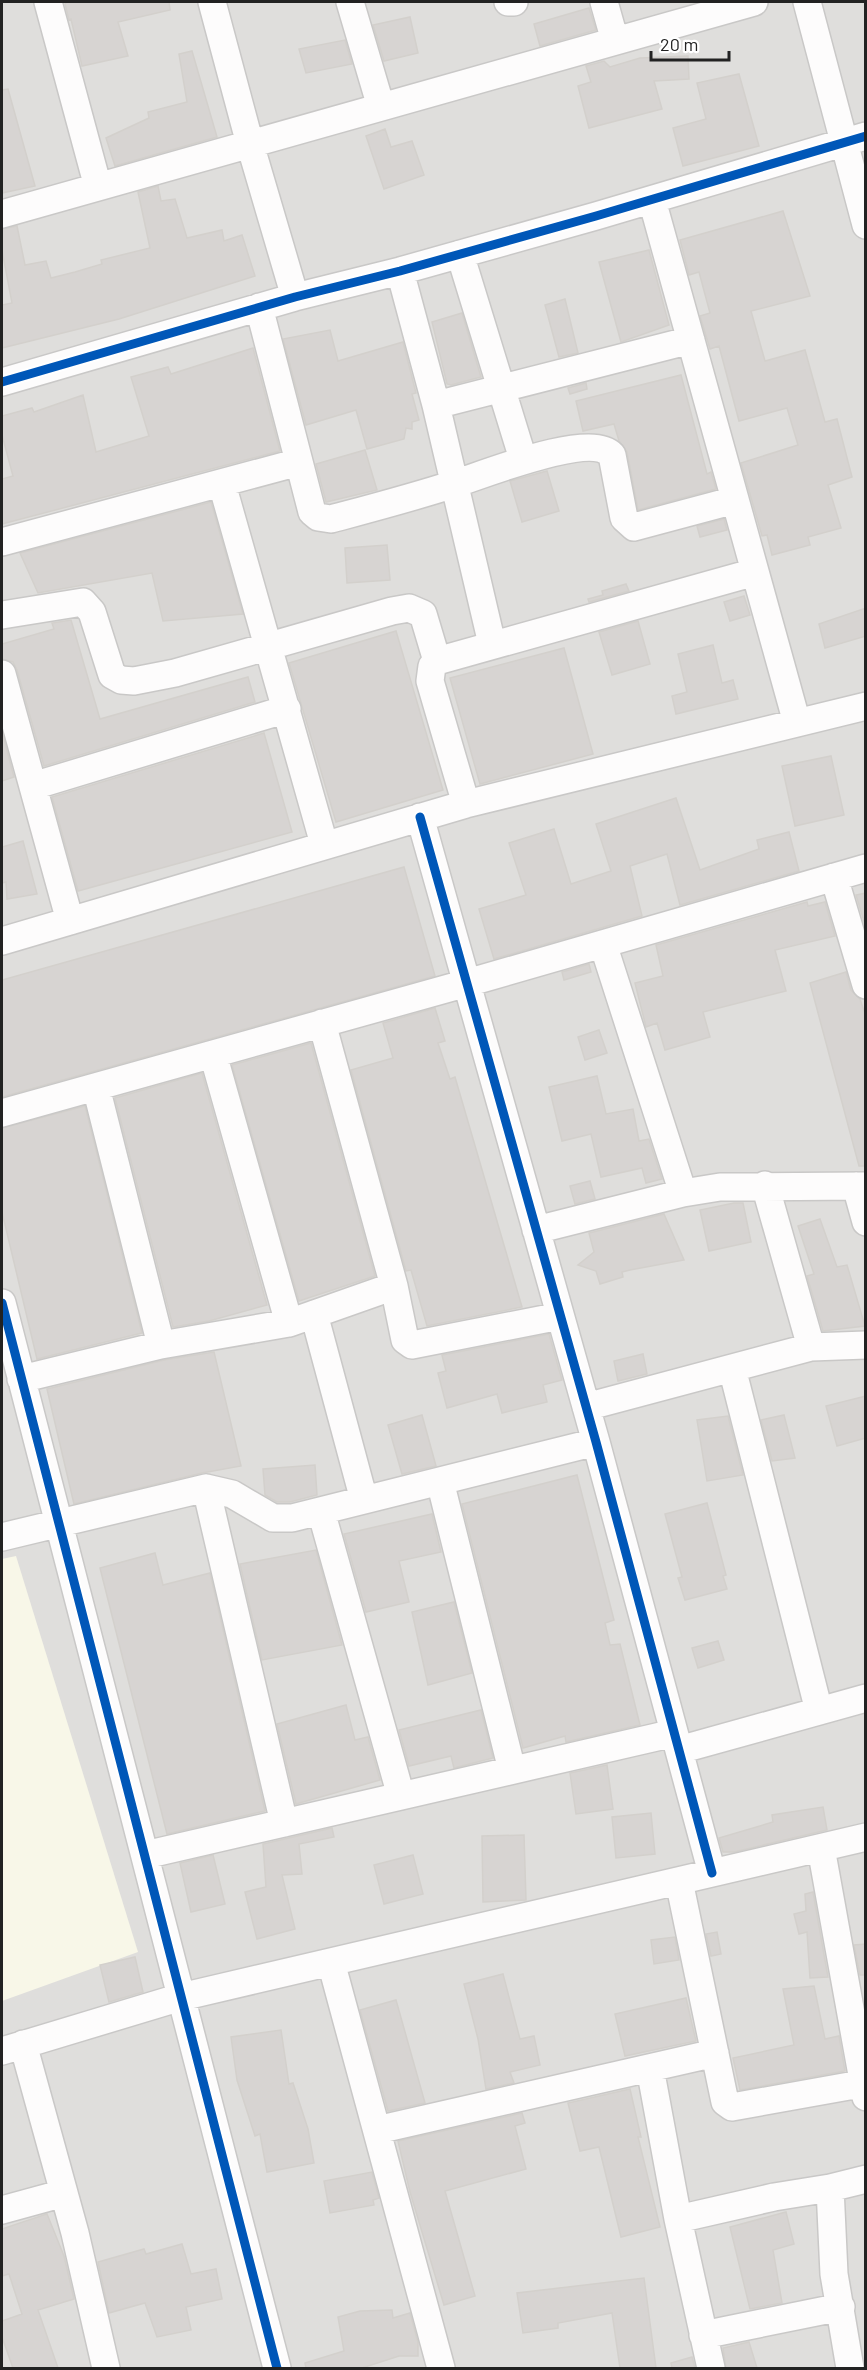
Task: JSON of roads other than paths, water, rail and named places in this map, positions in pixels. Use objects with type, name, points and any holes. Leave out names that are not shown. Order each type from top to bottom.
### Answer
[{"type":"street","points":[[48,2],[98,186]]},
{"type":"street","points":[[212,2],[250,144],[295,297]]},
{"type":"street","points":[[350,2],[381,107]]},
{"type":"street","points":[[508,2],[514,2]]},
{"type":"street","points":[[604,2],[615,41]]},
{"type":"street","points":[[2,214],[754,2]]},
{"type":"street","points":[[807,2],[855,138],[866,225]]},
{"type":"street","points":[[2,382],[259,307],[400,271],[652,200],[855,138]]},
{"type":"street","points":[[652,200],[796,723]]},
{"type":"street","points":[[460,254],[523,459]]},
{"type":"street","points":[[400,271],[436,405],[492,644]]},
{"type":"street","points":[[259,307],[312,512],[318,517],[331,519],[455,484],[523,459],[588,448],[604,449],[612,455],[624,518],[634,527],[735,500]]},
{"type":"street","points":[[436,405],[691,340]]},
{"type":"street","points":[[2,542],[299,462]]},
{"type":"street","points":[[222,484],[270,646],[324,844]]},
{"type":"street","points":[[466,804],[430,681],[432,666],[437,661],[755,572]]},
{"type":"street","points":[[2,615],[83,602],[92,612],[112,675],[126,681],[175,673],[409,608],[423,614],[437,661]]},
{"type":"street","points":[[2,674],[70,921]]},
{"type":"street","points":[[2,941],[324,844],[466,804],[866,706]]},
{"type":"street","points":[[33,786],[287,709]]},
{"type":"street","points":[[420,817],[596,1442],[712,1873]]},
{"type":"street","points":[[2,1113],[866,868]]},
{"type":"street","points":[[834,877],[866,985]]},
{"type":"street","points":[[603,944],[682,1193]]},
{"type":"street","points":[[322,1023],[394,1286],[405,1340],[412,1345],[560,1316]]},
{"type":"street","points":[[213,1054],[289,1323]]},
{"type":"street","points":[[96,1087],[161,1346]]},
{"type":"street","points":[[536,1230],[682,1193],[720,1187],[765,1185],[861,1186],[866,1222]]},
{"type":"street","points":[[765,1185],[811,1347]]},
{"type":"street","points":[[21,1379],[161,1346],[289,1323],[394,1286]]},
{"type":"street","points":[[2,1303],[277,2368]]},
{"type":"street","points":[[314,1314],[364,1500]]},
{"type":"street","points":[[586,1407],[811,1347],[866,1345]]},
{"type":"street","points":[[732,1368],[819,1711]]},
{"type":"street","points":[[2,1537],[58,1521],[206,1488],[232,1494],[273,1518],[292,1518],[596,1442]]},
{"type":"street","points":[[440,1481],[512,1770]]},
{"type":"street","points":[[206,1488],[284,1823]]},
{"type":"street","points":[[321,1511],[401,1796]]},
{"type":"street","points":[[145,1855],[512,1770],[676,1741],[819,1711],[866,1698]]},
{"type":"street","points":[[106,2368],[64,2193],[12,2048],[181,1997],[866,1837]]},
{"type":"street","points":[[679,1881],[725,2102],[732,2107],[865,2087],[859,2007],[821,1848]]},
{"type":"street","points":[[331,1962],[441,2368]]},
{"type":"street","points":[[377,2130],[715,2053]]},
{"type":"street","points":[[650,2068],[678,2219],[711,2368]]},
{"type":"street","points":[[678,2219],[774,2197],[866,2180]]},
{"type":"street","points":[[830,2188],[834,2274],[850,2368]]},
{"type":"street","points":[[2,2210],[64,2193]]},
{"type":"street","points":[[703,2335],[841,2307]]}]
